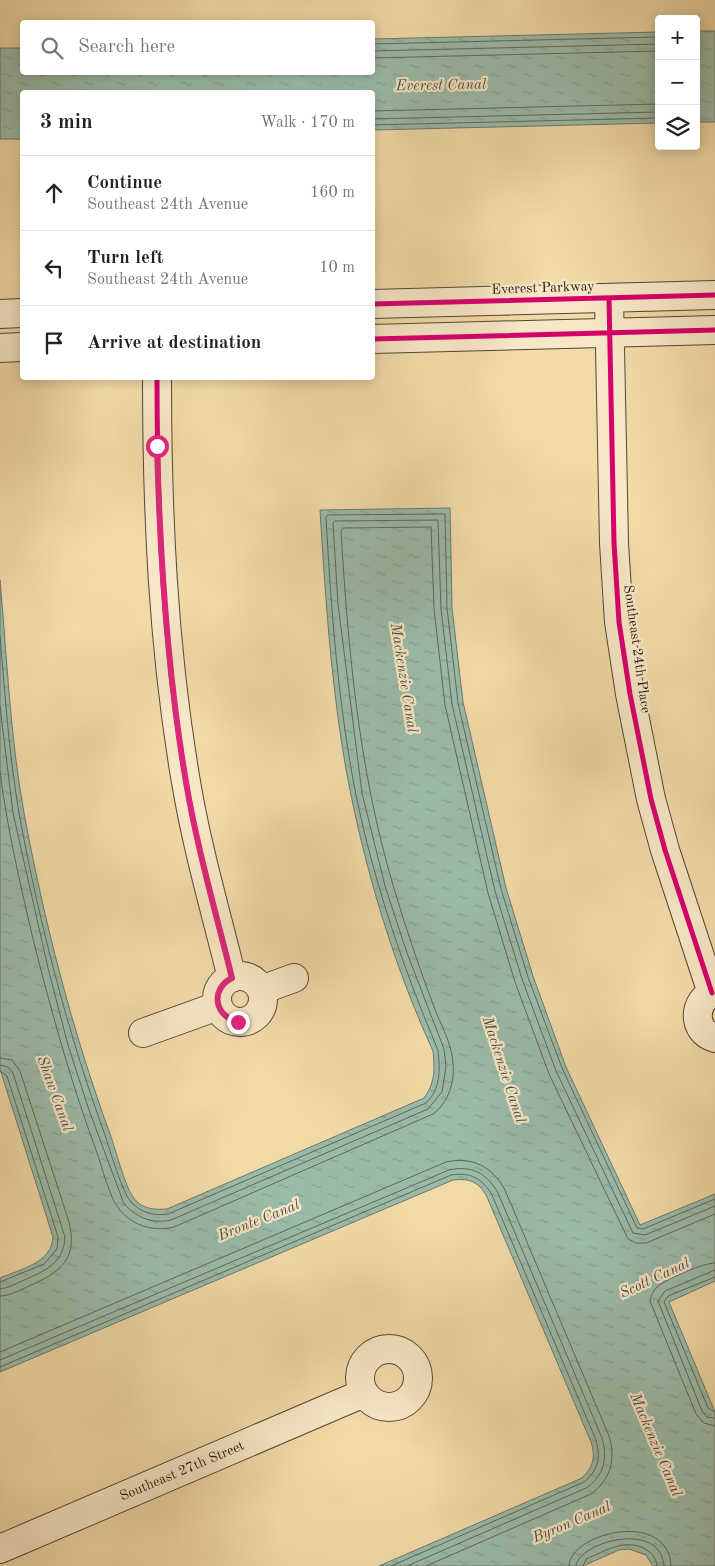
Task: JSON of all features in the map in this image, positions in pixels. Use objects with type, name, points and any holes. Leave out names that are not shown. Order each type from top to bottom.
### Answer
[{"type":"street","name":"Everest Parkway","points":[[375,304],[715,295]]},
{"type":"street","name":"Southeast 24th Place","points":[[609,298],[614,543],[619,622],[630,694],[656,816],[713,993],[700,1004],[697,1019],[705,1033],[715,1038]]},
{"type":"street","points":[[0,314],[20,313]]},
{"type":"street","points":[[375,338],[715,330]]},
{"type":"street","points":[[0,348],[20,347]]},
{"type":"street","points":[[157,380],[160,546],[172,685],[186,784],[232,978]]},
{"type":"street","points":[[239,977],[252,980],[261,990],[263,1003],[260,1010],[251,1020],[238,1022],[225,1017],[218,1006],[217,999],[221,986],[232,978],[239,977]]},
{"type":"street","points":[[261,990],[294,978]]},
{"type":"street","points":[[143,1033],[218,1006]]},
{"type":"street","name":"Southeast 27th Street","points":[[0,1549],[364,1393]]},
{"type":"water","points":[[700,31],[715,31],[715,122],[700,122]]},
{"type":"water","name":"Everest Canal","points":[[655,32],[655,123],[375,130],[375,90],[20,90],[20,139],[0,139],[0,48],[20,48],[20,75],[375,75],[375,39]]},
{"type":"water","points":[[450,508],[452,608],[463,702],[506,888],[533,976],[566,1067],[640,1225],[715,1194],[715,1281],[669,1302],[715,1412],[715,1566],[653,1566],[646,1555],[629,1549],[619,1550],[583,1566],[379,1566],[582,1478],[589,1470],[592,1462],[591,1442],[487,1197],[481,1188],[473,1182],[453,1180],[0,1372],[0,1278],[26,1268],[41,1259],[51,1246],[53,1237],[0,1069],[0,580],[12,726],[19,784],[32,854],[60,975],[83,1055],[123,1176],[133,1197],[140,1204],[153,1209],[167,1209],[424,1098],[428,1092],[434,1070],[433,1051],[407,989],[385,926],[366,861],[344,760],[334,689],[327,617],[320,510]]},
{"type":"cycle path","points":[[375,304],[715,295]]},
{"type":"cycle path","points":[[609,298],[614,543],[619,622],[630,694],[651,799],[665,850],[712,993]]},
{"type":"cycle path","points":[[375,339],[715,330]]},
{"type":"cycle path","points":[[157,380],[160,530],[167,631],[178,732],[190,807],[232,978]]},
{"type":"route","points":[[157,446],[160,546],[172,685],[186,784],[232,978],[221,986],[218,992],[218,1006],[225,1017],[231,1021],[238,1022]]},
{"type":"water label","name":"Mackenzie Canal","points":[[403,678]]},
{"type":"water label","name":"Mackenzie Canal","points":[[503,1070]]},
{"type":"water label","name":"Shaw Canal","points":[[54,1094]]},
{"type":"water label","name":"Bronte Canal","points":[[259,1221]]},
{"type":"water label","name":"Scott Canal","points":[[655,1279]]},
{"type":"water label","name":"Mackenzie Canal","points":[[655,1445]]},
{"type":"water label","name":"Byron Canal","points":[[572,1523]]}]
